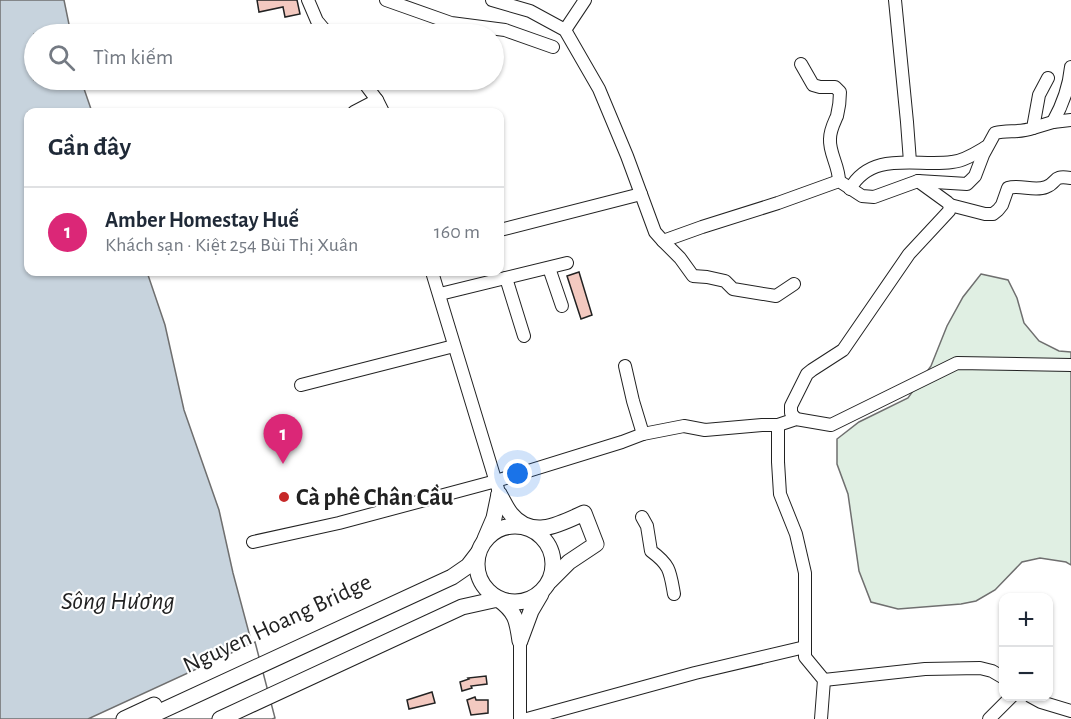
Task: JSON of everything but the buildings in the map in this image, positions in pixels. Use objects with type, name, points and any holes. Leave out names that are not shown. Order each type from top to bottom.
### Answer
[{"type":"main road","points":[[497,488],[511,514],[521,524],[542,535],[553,557],[554,569],[547,586],[531,611],[520,641]]},
{"type":"main road","points":[[497,488],[494,518],[481,547],[477,567],[480,579],[487,590],[508,606],[517,620],[520,641]]},
{"type":"main road","points":[[240,719],[462,607],[498,598],[509,602],[522,602],[533,598],[569,562],[597,544],[584,513],[544,528],[505,526],[494,532],[481,547]]},
{"type":"main road","name":"Nguyen Hoang Bridge","points":[[124,719],[452,577],[468,566],[481,547]]},
{"type":"main road","name":"Nguyen Hoang Bridge","points":[[144,719],[331,628]]},
{"type":"main road","points":[[220,719],[344,666]]},
{"type":"street","points":[[308,0],[320,24]]},
{"type":"street","points":[[387,0],[460,24]]},
{"type":"street","points":[[494,0],[530,11],[565,30],[599,89],[655,232],[680,258],[693,276],[725,281],[733,289],[776,296],[794,284]]},
{"type":"street","points":[[565,30],[585,0]]},
{"type":"street","points":[[894,0],[908,122],[910,162]]},
{"type":"street","points":[[504,30],[554,48]]},
{"type":"street","points":[[801,64],[813,85],[835,87],[840,92],[830,140],[839,181]]},
{"type":"street","points":[[1053,122],[1066,94],[1071,67]]},
{"type":"street","points":[[1033,128],[1039,95],[1048,78]]},
{"type":"street","points":[[370,90],[381,108]]},
{"type":"street","points":[[362,108],[377,100]]},
{"type":"street","points":[[839,181],[862,196],[874,197],[918,181],[967,184],[975,176],[986,147],[995,133],[1005,130],[1025,131],[1053,122],[1071,120]]},
{"type":"street","points":[[850,189],[855,180],[879,165],[957,161],[986,147]]},
{"type":"street","points":[[918,181],[950,205],[993,214],[1002,205],[1008,188],[1011,186],[1045,188],[1057,178],[1071,178]]},
{"type":"street","points":[[663,241],[839,181]]},
{"type":"street","points":[[504,229],[641,194]]},
{"type":"street","points":[[796,419],[791,413],[791,406],[807,374],[843,350],[909,254],[948,213],[950,205]]},
{"type":"street","points":[[440,294],[567,263]]},
{"type":"street","points":[[549,268],[562,306]]},
{"type":"street","points":[[433,276],[497,488]]},
{"type":"street","points":[[506,278],[524,336]]},
{"type":"street","points":[[301,385],[454,346]]},
{"type":"street","points":[[253,542],[497,488],[643,434],[684,426],[705,430],[762,424],[778,425],[796,419],[831,425],[957,363],[1071,365]]},
{"type":"street","points":[[625,366],[643,434]]},
{"type":"street","points":[[778,425],[780,494],[796,534],[805,573],[805,657],[824,681],[821,719]]},
{"type":"street","points":[[642,517],[651,551],[663,560],[670,571],[674,594]]},
{"type":"street","points":[[520,641],[520,719]]},
{"type":"street","points":[[527,719],[695,673],[805,647]]},
{"type":"street","points":[[824,681],[925,669],[980,669],[999,675]]},
{"type":"street","points":[[989,719],[1007,701]]},
{"type":"street","points":[[1039,701],[1071,711]]},
{"type":"green space","points":[[981,274],[1008,280],[1017,298],[1024,323],[1039,341],[1059,351],[1071,352],[1071,565],[1066,562],[1040,558],[1022,562],[995,590],[976,601],[961,604],[898,609],[871,602],[859,571],[848,494],[837,464],[837,439],[859,422],[908,398],[931,366],[947,326],[963,297]]},
{"type":"water","name":"Sông Hương","points":[[0,0],[64,0],[69,24],[24,24],[24,90],[84,90],[91,108],[24,108],[24,276],[148,276],[165,325],[184,410],[219,510],[233,573],[272,719],[0,719]]},
{"type":"pier","points":[[255,642],[275,718],[88,719]]},
{"type":"place","name":"Amber Homestay Huế","points":[[283,464]]},
{"type":"place","name":"Cà phê Chân Cầu","points":[[284,497]]}]
